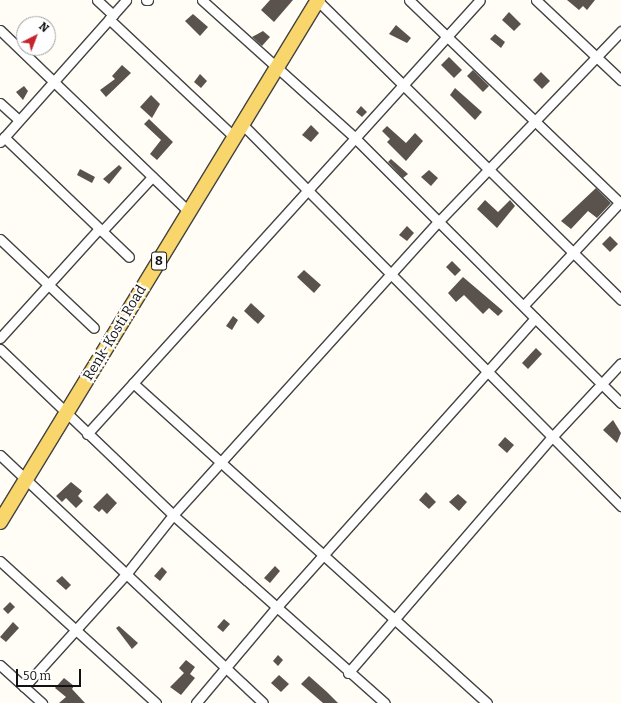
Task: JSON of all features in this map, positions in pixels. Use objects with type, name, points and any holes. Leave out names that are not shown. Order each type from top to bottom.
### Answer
[{"type":"main road","name":"Renk-Kosti Road","points":[[0,522],[66,415],[233,136],[318,0]]},
{"type":"street","points":[[96,0],[111,17],[233,136]]},
{"type":"street","points":[[126,0],[2,140],[101,230],[129,258]]},
{"type":"street","points":[[202,0],[275,69],[354,137],[440,220],[535,318],[621,403]]},
{"type":"street","points":[[318,0],[488,168],[572,254],[621,300]]},
{"type":"street","points":[[409,0],[621,202],[524,305]]},
{"type":"street","points":[[87,434],[445,35],[480,0]]},
{"type":"street","points":[[536,0],[621,80]]},
{"type":"street","points":[[0,30],[188,211]]},
{"type":"street","points":[[24,686],[127,573],[172,515],[440,220],[533,119],[596,58],[621,31]]},
{"type":"street","points":[[0,103],[19,120]]},
{"type":"street","points":[[241,123],[392,273],[621,506]]},
{"type":"street","points":[[0,338],[48,285],[152,177]]},
{"type":"street","points":[[0,239],[94,328]]},
{"type":"street","points":[[196,703],[227,669],[275,609],[321,556],[486,370],[535,318]]},
{"type":"street","points":[[0,349],[66,415],[172,515],[275,609],[381,702]]},
{"type":"street","points":[[348,673],[552,437],[621,363]]},
{"type":"street","points":[[133,383],[321,556],[394,619],[487,703]]},
{"type":"street","points":[[0,455],[127,573],[263,703]]},
{"type":"street","points":[[0,561],[156,703]]},
{"type":"street","points":[[0,665],[42,703]]},
{"type":"building","points":[[270,0],[293,0],[274,22],[261,10]]},
{"type":"building","points":[[567,0],[595,0],[587,10],[583,6],[579,10]]},
{"type":"building","points":[[509,12],[521,24],[514,31],[502,20]]},
{"type":"building","points":[[193,14],[208,27],[200,36],[185,21]]},
{"type":"building","points":[[396,25],[411,38],[407,43],[389,34]]},
{"type":"building","points":[[263,31],[270,37],[262,46],[252,37]]},
{"type":"building","points":[[495,34],[505,42],[501,48],[490,39]]},
{"type":"building","points":[[449,57],[462,70],[454,78],[441,65]]},
{"type":"building","points":[[122,65],[131,73],[106,97],[100,90],[115,79],[112,76]]},
{"type":"building","points":[[473,70],[489,86],[483,92],[467,76]]},
{"type":"building","points":[[541,72],[550,81],[542,89],[533,80]]},
{"type":"building","points":[[200,74],[207,81],[201,88],[194,82]]},
{"type":"building","points":[[24,86],[28,91],[23,100],[16,92]]},
{"type":"building","points":[[455,88],[482,112],[475,120],[450,95]]},
{"type":"building","points":[[151,95],[160,104],[152,118],[140,107]]},
{"type":"building","points":[[361,106],[367,112],[362,117],[356,112]]},
{"type":"building","points":[[149,119],[173,142],[157,160],[150,154],[161,140],[144,124]]},
{"type":"building","points":[[311,125],[319,133],[311,142],[302,135]]},
{"type":"building","points":[[387,126],[406,143],[415,133],[423,141],[406,161],[387,142],[390,139],[382,131]]},
{"type":"building","points":[[391,159],[408,174],[403,178],[388,162]]},
{"type":"building","points":[[119,165],[122,168],[109,184],[103,179]]},
{"type":"building","points":[[80,169],[95,177],[92,183],[77,175]]},
{"type":"building","points":[[429,170],[438,178],[431,186],[421,177]]},
{"type":"building","points":[[596,188],[611,203],[597,218],[588,211],[571,229],[561,221]]},
{"type":"building","points":[[485,200],[498,212],[510,200],[515,206],[497,228],[477,209]]},
{"type":"building","points":[[407,226],[414,233],[407,241],[399,235]]},
{"type":"building","points":[[610,236],[618,244],[610,252],[602,244]]},
{"type":"building","points":[[452,261],[461,270],[455,276],[446,267]]},
{"type":"building","points":[[304,270],[321,285],[314,293],[297,277]]},
{"type":"building","points":[[463,277],[503,311],[498,316],[489,308],[483,314],[464,295],[456,302],[448,293]]},
{"type":"building","points":[[251,303],[265,316],[258,324],[244,311]]},
{"type":"building","points":[[233,316],[238,320],[232,330],[226,326]]},
{"type":"building","points":[[536,348],[542,354],[528,369],[522,363]]},
{"type":"building","points":[[613,420],[621,433],[617,443],[603,430]]},
{"type":"building","points":[[505,437],[514,445],[507,453],[498,445]]},
{"type":"building","points":[[71,482],[82,491],[78,496],[83,501],[76,508],[66,498],[62,502],[56,496]]},
{"type":"building","points":[[426,492],[436,502],[429,509],[419,500]]},
{"type":"building","points":[[107,493],[117,503],[107,514],[102,509],[99,512],[93,507]]},
{"type":"building","points":[[458,494],[467,502],[459,511],[449,502]]},
{"type":"building","points":[[275,566],[280,571],[270,583],[264,578]]},
{"type":"building","points":[[162,567],[167,572],[160,581],[154,576]]},
{"type":"building","points":[[62,576],[71,585],[66,590],[56,581]]},
{"type":"building","points":[[10,602],[15,607],[8,614],[3,609]]},
{"type":"building","points":[[224,619],[230,624],[223,632],[217,627]]},
{"type":"building","points":[[13,622],[19,628],[6,642],[0,637]]},
{"type":"building","points":[[119,626],[138,643],[132,649],[116,628]]},
{"type":"building","points":[[278,655],[283,660],[278,666],[273,661]]},
{"type":"building","points":[[186,660],[195,667],[190,674],[195,678],[181,695],[170,687],[184,673],[179,668]]},
{"type":"building","points":[[279,675],[289,684],[281,692],[271,683]]},
{"type":"building","points":[[309,676],[338,703],[323,703],[301,684]]},
{"type":"building","points":[[64,678],[74,686],[72,689],[85,703],[59,703],[66,697],[55,688]]}]
